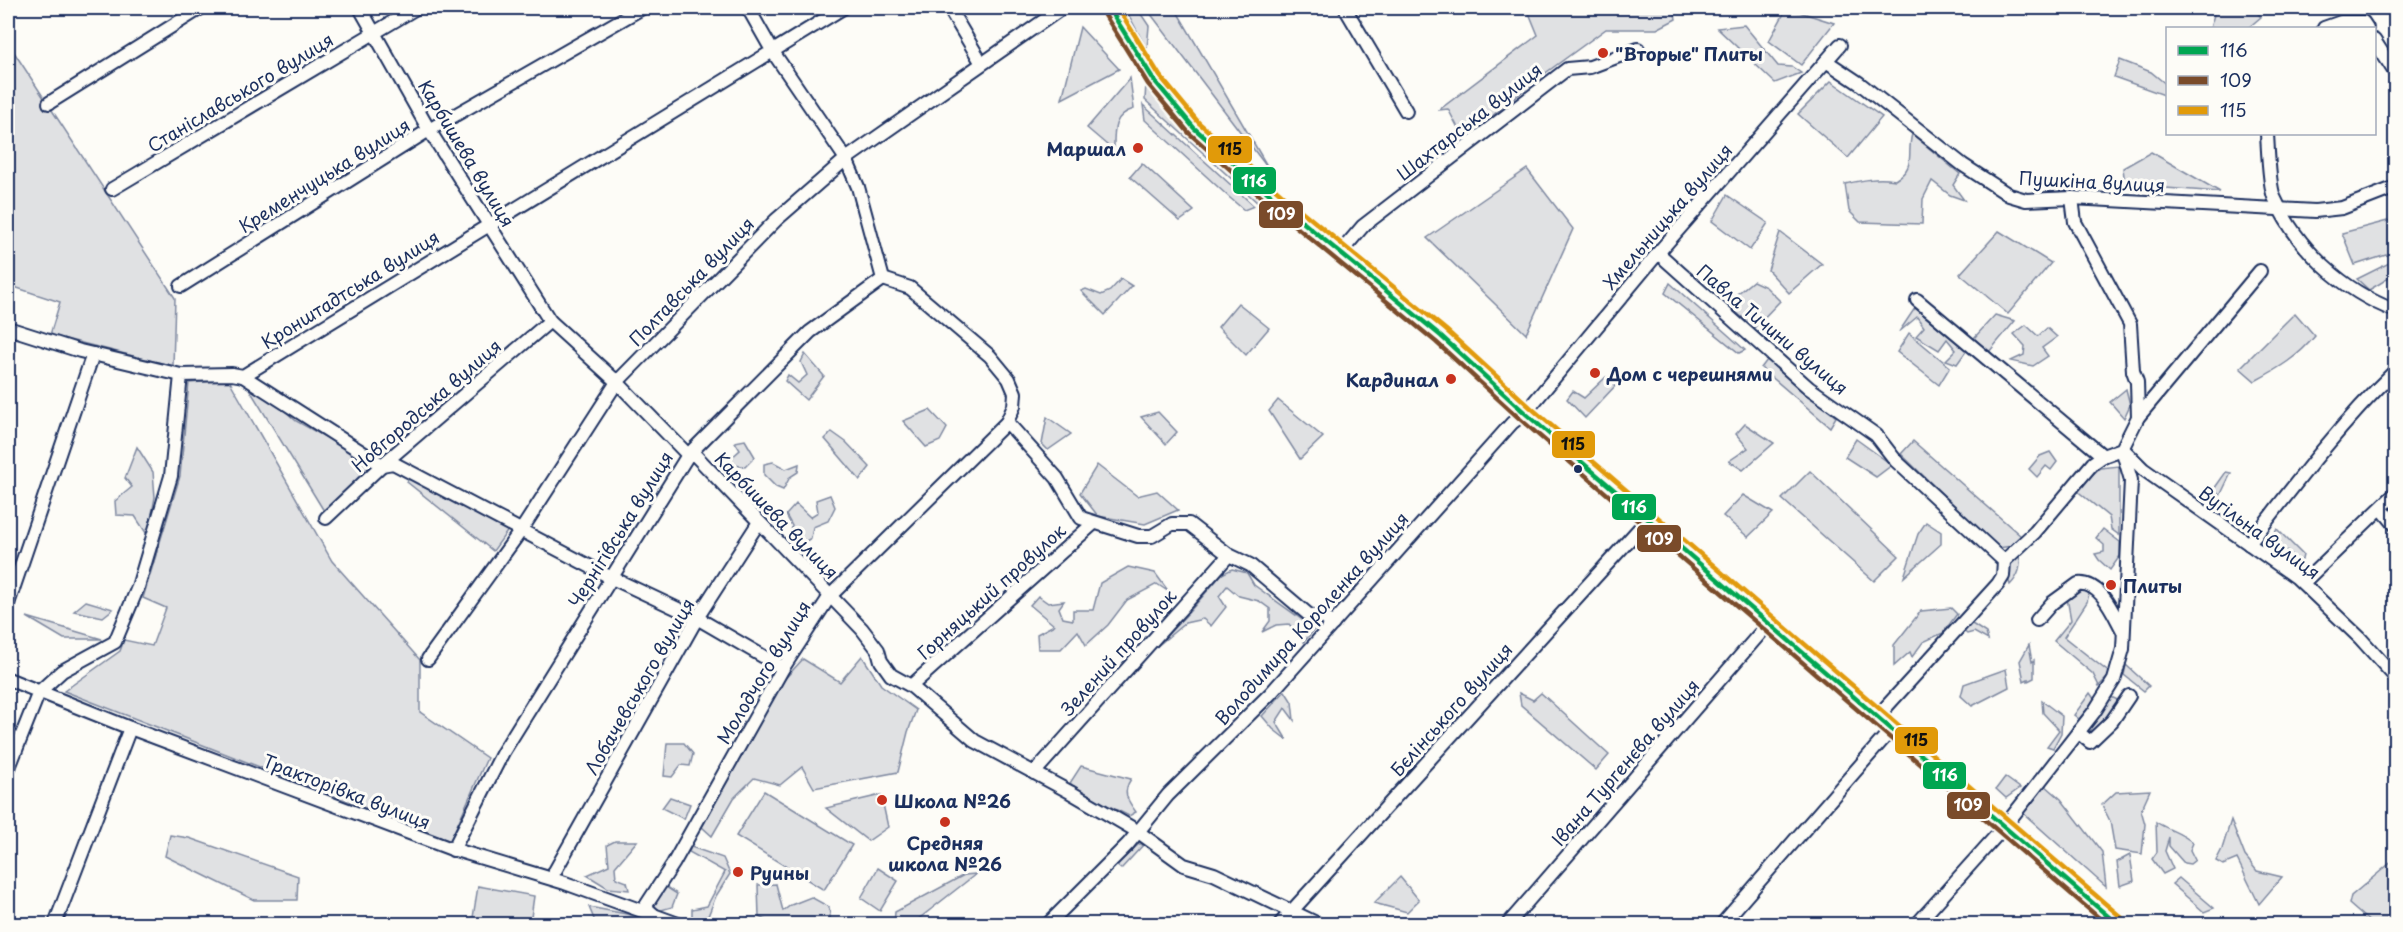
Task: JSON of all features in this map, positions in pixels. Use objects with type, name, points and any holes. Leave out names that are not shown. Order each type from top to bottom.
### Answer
[{"type":"main road","points":[[1109,8],[1154,80],[1194,128],[1441,336],[1525,413],[2117,924]]},
{"type":"street","points":[[49,103],[201,8]]},
{"type":"street","name":"Карбишева вулиця","points":[[360,8],[429,130],[550,321],[617,382],[688,455],[695,455],[830,596],[878,650],[881,662],[891,675],[911,686],[975,741],[1137,831],[1184,865],[1214,874],[1318,924]]},
{"type":"street","name":"Станіславського вулиця","points":[[112,189],[416,8]]},
{"type":"street","name":"Кременчуцька вулиця","points":[[182,286],[429,130],[642,8]]},
{"type":"street","points":[[748,8],[773,52],[846,159],[858,187],[883,279],[910,288],[996,364],[1009,379],[1015,393],[1014,406],[1007,422],[1057,478],[1081,518],[1138,536],[1152,536],[1172,524],[1189,524],[1229,555],[1250,565],[1309,615],[1324,618],[1333,624]]},
{"type":"street","name":"Кронштадтська вулиця","points":[[243,376],[843,8]]},
{"type":"street","points":[[949,8],[981,62]]},
{"type":"street","name":"Полтавська вулиця","points":[[428,659],[522,529],[617,382],[776,220],[846,159],[981,62],[1062,8]]},
{"type":"street","points":[[1345,8],[1406,111]]},
{"type":"street","points":[[2327,27],[2340,22],[2365,25]]},
{"type":"street","points":[[2376,43],[2396,74]]},
{"type":"street","name":"Хмельницька вулиця","points":[[1525,413],[1658,253],[1840,45]]},
{"type":"street","name":"Шахтарська вулиця","points":[[1340,252],[1363,226],[1567,69],[1590,67],[1638,49]]},
{"type":"street","name":"Пушкіна вулиця","points":[[1826,61],[1859,83],[1963,165],[2009,195],[2026,200],[2072,198],[2315,211],[2342,208],[2396,187]]},
{"type":"street","points":[[2267,135],[2274,196],[2301,242],[2330,274],[2379,305],[2396,311]]},
{"type":"street","points":[[2072,198],[2074,222],[2130,324],[2133,371],[2138,382],[2138,417]]},
{"type":"street","name":"Павла Тичини вулиця","points":[[1658,253],[1809,388],[1876,435],[1896,461],[2004,561]]},
{"type":"street","points":[[1877,717],[1998,584],[2003,576],[2004,561],[2035,532],[2093,463],[2122,448],[2138,417],[2260,271]]},
{"type":"street","name":"Чернігівська вулиця","points":[[453,850],[503,752],[688,455],[810,332],[883,279]]},
{"type":"street","points":[[1917,300],[2103,456]]},
{"type":"street","name":"Новгородська вулиця","points":[[326,518],[382,465],[550,321]]},
{"type":"street","points":[[8,328],[93,354],[181,375],[232,374],[243,376],[382,465],[393,463],[610,577],[697,618],[783,668]]},
{"type":"street","points":[[8,604],[93,354]]},
{"type":"street","points":[[2249,544],[2302,475],[2373,392],[2396,370]]},
{"type":"street","points":[[8,770],[39,692],[62,671],[115,642],[138,587],[171,476],[181,375]]},
{"type":"street","name":"Володимира Короленка вулиця","points":[[1048,924],[1128,844],[1168,795],[1270,694],[1512,423],[1525,413]]},
{"type":"street","name":"Молодчого вулиця","points":[[655,916],[645,907],[673,864],[783,668],[830,596],[1007,422]]},
{"type":"street","points":[[1917,924],[2004,827],[2094,712],[2114,680],[2123,649],[2131,480],[2122,448]]},
{"type":"street","name":"Вугільна вулиця","points":[[2122,448],[2143,469],[2303,583],[2360,638],[2396,678]]},
{"type":"street","points":[[2303,583],[2396,494]]},
{"type":"street","points":[[2381,508],[2396,526]]},
{"type":"street","name":"Бєлінського вулиця","points":[[1280,924],[1648,518]]},
{"type":"street","name":"Лобачевського вулиця","points":[[555,871],[697,618],[759,522]]},
{"type":"street","name":"Горняцький провулок","points":[[911,686],[1094,523]]},
{"type":"street","name":"Зелений провулок","points":[[1034,773],[1229,555]]},
{"type":"street","points":[[2037,620],[2052,603],[2078,584],[2083,583],[2100,593],[2123,632]]},
{"type":"street","name":"Івана Тургенєва вулиця","points":[[1508,924],[1769,623]]},
{"type":"street","name":"Тракторівка вулиця","points":[[8,679],[130,728],[453,850],[565,883],[678,924]]},
{"type":"street","points":[[2078,732],[2090,742],[2112,722],[2129,696]]},
{"type":"street","points":[[55,924],[130,728]]},
{"type":"street","points":[[1722,924],[1891,730]]},
{"type":"shaded area","points":[[1125,8],[1137,8],[1149,26],[1147,49]]},
{"type":"shaded area","points":[[1175,8],[1270,171],[1147,9]]},
{"type":"shaded area","points":[[1527,8],[1674,8],[1676,19],[1657,29],[1606,29],[1540,77],[1464,139],[1448,109],[1439,110],[1538,35]]},
{"type":"shaded area","points":[[1787,8],[1834,23],[1801,65],[1769,41]]},
{"type":"shaded area","points":[[2216,8],[2253,8],[2261,17],[2249,27],[2210,27]]},
{"type":"shaded area","points":[[1744,25],[1778,66],[1792,67],[1801,73],[1775,83],[1717,28]]},
{"type":"shaded area","points":[[1080,27],[1119,69],[1062,99]]},
{"type":"shaded area","points":[[8,43],[175,298],[173,366],[50,335],[60,302],[8,285]]},
{"type":"shaded area","points":[[2120,60],[2151,72],[2166,84],[2166,96],[2114,77]]},
{"type":"shaded area","points":[[1130,78],[1134,109],[1122,115],[1118,120],[1114,151],[1087,128]]},
{"type":"shaded area","points":[[1831,81],[1882,117],[1848,158],[1798,114]]},
{"type":"shaded area","points":[[1146,83],[1185,128],[1261,194],[1264,198],[1259,204],[1145,100]]},
{"type":"shaded area","points":[[1143,105],[1254,206],[1244,210],[1230,198],[1145,120]]},
{"type":"shaded area","points":[[1912,134],[1960,174],[1953,185],[1964,200],[1950,195],[1932,181],[1923,199],[1922,224],[1860,222],[1849,211],[1845,184],[1870,179],[1895,180],[1902,175],[1908,165]]},
{"type":"shaded area","points":[[2151,152],[2220,192],[2125,185],[2123,168]]},
{"type":"shaded area","points":[[1142,163],[1194,211],[1180,221],[1130,177]]},
{"type":"shaded area","points":[[1527,169],[1573,229],[1526,334],[1427,238]]},
{"type":"shaded area","points":[[1727,195],[1768,223],[1750,250],[1712,221]]},
{"type":"shaded area","points":[[2395,219],[2395,257],[2386,255],[2355,265],[2342,233]]},
{"type":"shaded area","points":[[1999,231],[2051,263],[2008,314],[1960,274]]},
{"type":"shaded area","points":[[1780,232],[1822,264],[1789,293],[1768,270]]},
{"type":"shaded area","points":[[2391,262],[2395,264],[2392,273],[2386,280],[2369,290],[2357,279]]},
{"type":"shaded area","points":[[1121,279],[1132,286],[1105,315],[1081,291],[1086,289],[1101,295],[1110,291]]},
{"type":"shaded area","points":[[1753,281],[1766,287],[1780,301],[1754,328],[1726,303]]},
{"type":"shaded area","points":[[1670,283],[1745,350],[1739,353],[1665,293]]},
{"type":"shaded area","points":[[1238,303],[1269,328],[1246,355],[1218,327]]},
{"type":"shaded area","points":[[1915,308],[1967,350],[1957,364],[1946,360],[1956,350],[1947,339],[1939,350],[1916,336],[1924,327],[1917,317],[1899,332]]},
{"type":"shaded area","points":[[2295,313],[2315,336],[2288,362],[2255,381],[2240,368]]},
{"type":"shaded area","points":[[1995,315],[2015,321],[1988,353],[1974,338]]},
{"type":"shaded area","points":[[2026,325],[2038,336],[2047,328],[2057,337],[2042,348],[2048,356],[2033,366],[2011,361],[2024,355],[2025,346],[2014,334]]},
{"type":"shaded area","points":[[1909,333],[1950,367],[1939,385],[1897,352]]},
{"type":"shaded area","points":[[805,354],[824,376],[806,400],[785,381],[788,375],[798,383],[807,375],[801,362]]},
{"type":"shaded area","points":[[1767,360],[1836,417],[1830,427],[1761,368]]},
{"type":"shaded area","points":[[1606,377],[1616,385],[1585,418],[1567,399],[1573,391],[1584,398]]},
{"type":"shaded area","points":[[229,380],[332,561],[420,660],[420,712],[487,758],[450,841],[64,691],[120,651],[124,640],[152,646],[166,608],[143,598],[180,476],[189,383]]},
{"type":"shaded area","points":[[248,387],[273,400],[296,421],[374,464],[324,511]]},
{"type":"shaded area","points":[[2126,389],[2130,405],[2124,418],[2110,402]]},
{"type":"shaded area","points":[[1278,400],[1323,437],[1300,459],[1269,411]]},
{"type":"shaded area","points":[[930,410],[947,428],[940,441],[926,447],[903,421]]},
{"type":"shaded area","points":[[1158,412],[1177,432],[1166,444],[1141,417]]},
{"type":"shaded area","points":[[1047,417],[1071,434],[1048,450],[1042,444]]},
{"type":"shaded area","points":[[1745,424],[1774,443],[1743,470],[1729,461],[1748,448],[1736,434]]},
{"type":"shaded area","points":[[832,432],[846,442],[870,467],[860,480],[825,439]]},
{"type":"shaded area","points":[[1856,439],[1892,465],[1876,477],[1845,457]]},
{"type":"shaded area","points":[[745,440],[755,457],[745,467],[735,465],[730,459],[740,450],[735,442]]},
{"type":"shaded area","points":[[1913,441],[2021,536],[2012,546],[1998,548],[1901,454]]},
{"type":"shaded area","points":[[137,447],[153,472],[155,497],[148,536],[135,516],[116,515],[115,501],[132,487],[125,478]]},
{"type":"shaded area","points":[[2050,452],[2057,462],[2051,470],[2046,466],[2037,477],[2029,469],[2040,456]]},
{"type":"shaded area","points":[[773,462],[786,469],[799,464],[798,472],[790,477],[783,490],[776,487],[764,475],[764,464]]},
{"type":"shaded area","points":[[1097,465],[1137,496],[1157,491],[1178,510],[1145,524],[1098,516],[1080,493]]},
{"type":"shaded area","points":[[2119,466],[2119,535],[2111,529],[2109,517],[2075,489],[2100,468]]},
{"type":"shaded area","points":[[1810,471],[1899,556],[1874,581],[1782,499]]},
{"type":"shaded area","points":[[2226,472],[2231,473],[2220,496],[2214,489]]},
{"type":"shaded area","points":[[409,477],[509,529],[493,551],[407,482]]},
{"type":"shaded area","points":[[830,495],[835,507],[828,521],[813,527],[811,538],[800,545],[791,533],[792,526],[786,515],[796,504],[810,517],[818,512],[816,500]]},
{"type":"shaded area","points":[[1743,495],[1773,513],[1748,537],[1723,516]]},
{"type":"shaded area","points":[[1926,522],[1941,532],[1941,544],[1904,577],[1918,534]]},
{"type":"shaded area","points":[[2103,529],[2120,542],[2120,556],[2110,570],[2095,554],[2104,552],[2104,545],[2096,538]]},
{"type":"shaded area","points":[[2277,529],[2303,555],[2301,564],[2272,538]]},
{"type":"shaded area","points":[[2019,555],[2019,571],[2010,585],[2009,568]]},
{"type":"shaded area","points":[[1128,567],[1155,573],[1169,592],[1157,584],[1127,600],[1108,625],[1086,645],[1078,631],[1061,649],[1038,649],[1037,634],[1054,625],[1030,605],[1038,596],[1048,603],[1064,601],[1059,608],[1063,618],[1073,620],[1073,610],[1093,610],[1100,583]]},
{"type":"shaded area","points":[[1232,569],[1247,573],[1254,585],[1304,621],[1318,625],[1304,642],[1289,624],[1276,625],[1262,632],[1270,621],[1270,609],[1259,601],[1239,596],[1227,586],[1219,596],[1226,607],[1211,626],[1203,619],[1185,623],[1155,648],[1222,574]]},
{"type":"shaded area","points":[[2083,589],[2089,594],[2087,602],[2064,637],[2111,674],[2099,686],[2093,674],[2054,641],[2071,620],[2067,598]]},
{"type":"shaded area","points":[[86,601],[113,609],[103,617],[74,611]]},
{"type":"shaded area","points":[[1951,608],[1957,614],[1943,633],[1923,642],[1912,657],[1910,652],[1894,666],[1894,645],[1921,611]]},
{"type":"shaded area","points":[[27,617],[102,639],[64,639]]},
{"type":"shaded area","points":[[1969,622],[1986,633],[1988,640],[1974,632],[1967,634],[1962,630]]},
{"type":"shaded area","points":[[2029,645],[2032,662],[2034,660],[2034,678],[2024,681],[2020,661]]},
{"type":"shaded area","points":[[862,656],[881,685],[916,710],[898,772],[814,788],[802,767],[780,785],[754,778],[734,798],[712,836],[702,827],[781,683],[803,659],[840,682]]},
{"type":"shaded area","points":[[2126,665],[2149,686],[2144,691],[2124,675]]},
{"type":"shaded area","points":[[2006,669],[2009,687],[1972,706],[1961,696],[1964,684]]},
{"type":"shaded area","points":[[1285,691],[1292,702],[1294,720],[1285,708],[1276,722],[1287,740],[1262,716]]},
{"type":"shaded area","points":[[1519,693],[1533,700],[1541,693],[1609,755],[1596,770],[1521,705]]},
{"type":"shaded area","points":[[2090,693],[2095,700],[2079,719],[2074,715]]},
{"type":"shaded area","points":[[2111,697],[2120,701],[2098,726],[2085,735],[2084,731]]},
{"type":"shaded area","points":[[2042,701],[2062,716],[2061,733],[2053,748],[2047,746],[2059,730],[2043,713]]},
{"type":"shaded area","points":[[667,743],[684,743],[693,754],[690,766],[681,765],[672,777],[664,776]]},
{"type":"shaded area","points":[[1081,766],[1131,779],[1126,792],[1136,812],[1129,816],[1085,794],[1070,783]]},
{"type":"shaded area","points":[[2005,777],[2020,788],[2006,798],[1996,789]]},
{"type":"shaded area","points":[[2045,785],[2061,799],[2102,852],[2106,887],[2023,813]]},
{"type":"shaded area","points":[[2150,790],[2141,810],[2145,824],[2142,854],[2115,850],[2110,821],[2102,805],[2116,792]]},
{"type":"shaded area","points":[[764,791],[852,845],[824,890],[736,836]]},
{"type":"shaded area","points":[[881,795],[888,827],[868,841],[826,808]]},
{"type":"shaded area","points":[[670,797],[690,804],[684,819],[662,808]]},
{"type":"shaded area","points":[[2231,820],[2245,856],[2257,871],[2282,877],[2259,904],[2237,859],[2223,865],[2216,861]]},
{"type":"shaded area","points":[[2156,822],[2193,843],[2190,850],[2195,860],[2190,864],[2184,863],[2169,846],[2169,837],[2165,851],[2173,869],[2163,874],[2152,859],[2157,852]]},
{"type":"shaded area","points":[[170,835],[189,838],[298,876],[297,900],[254,900],[165,856]]},
{"type":"shaded area","points":[[615,841],[637,841],[615,867],[616,878],[627,882],[629,890],[608,888],[587,875],[609,865],[607,845]]},
{"type":"shaded area","points":[[1139,844],[1144,844],[1121,869],[1116,865]]},
{"type":"shaded area","points":[[691,847],[723,858],[730,874],[716,896],[708,916],[692,919],[692,909],[707,906],[725,872],[689,852]]},
{"type":"shaded area","points":[[2130,855],[2134,881],[2120,886],[2117,862]]},
{"type":"shaded area","points":[[2395,859],[2395,924],[2372,924],[2349,904],[2351,896]]},
{"type":"shaded area","points":[[878,868],[898,881],[880,911],[861,898]]},
{"type":"shaded area","points":[[976,874],[912,924],[894,924],[895,912],[964,875]]},
{"type":"shaded area","points":[[1400,877],[1419,900],[1407,912],[1374,903]]},
{"type":"shaded area","points":[[2179,878],[2214,908],[2204,912],[2172,884]]},
{"type":"shaded area","points":[[776,884],[783,911],[811,897],[829,907],[831,924],[773,924],[759,917],[758,885]]},
{"type":"shaded area","points":[[478,886],[534,896],[530,924],[472,924]]},
{"type":"shaded area","points":[[666,887],[677,894],[672,907],[658,911],[652,902]]},
{"type":"shaded area","points":[[589,907],[637,916],[641,924],[596,924]]},
{"type":"transit line","name":"116","points":[[1109,8],[1154,80],[1194,128],[1282,205],[1441,336],[1525,413],[2117,924]]},
{"type":"transit line","name":"115","points":[[1118,8],[1160,76],[1199,123],[1446,330],[1530,407],[2122,918]]},
{"type":"transit line","name":"109","points":[[1103,12],[1148,84],[1189,133],[1277,211],[1436,342],[1520,419],[2106,924]]},
{"type":"place","name":"\"Вторые\" Плиты","points":[[1603,53]]},
{"type":"place","name":"Маршал","points":[[1138,148]]},
{"type":"place","name":"Дом с черешнями","points":[[1595,373]]},
{"type":"place","name":"Кардинал","points":[[1451,379]]},
{"type":"place","name":"Плиты","points":[[2111,585]]},
{"type":"place","name":"Школа №26","points":[[882,800]]},
{"type":"place","name":"Средняя школа №26","points":[[945,822]]},
{"type":"place","name":"Руины","points":[[738,872]]}]
